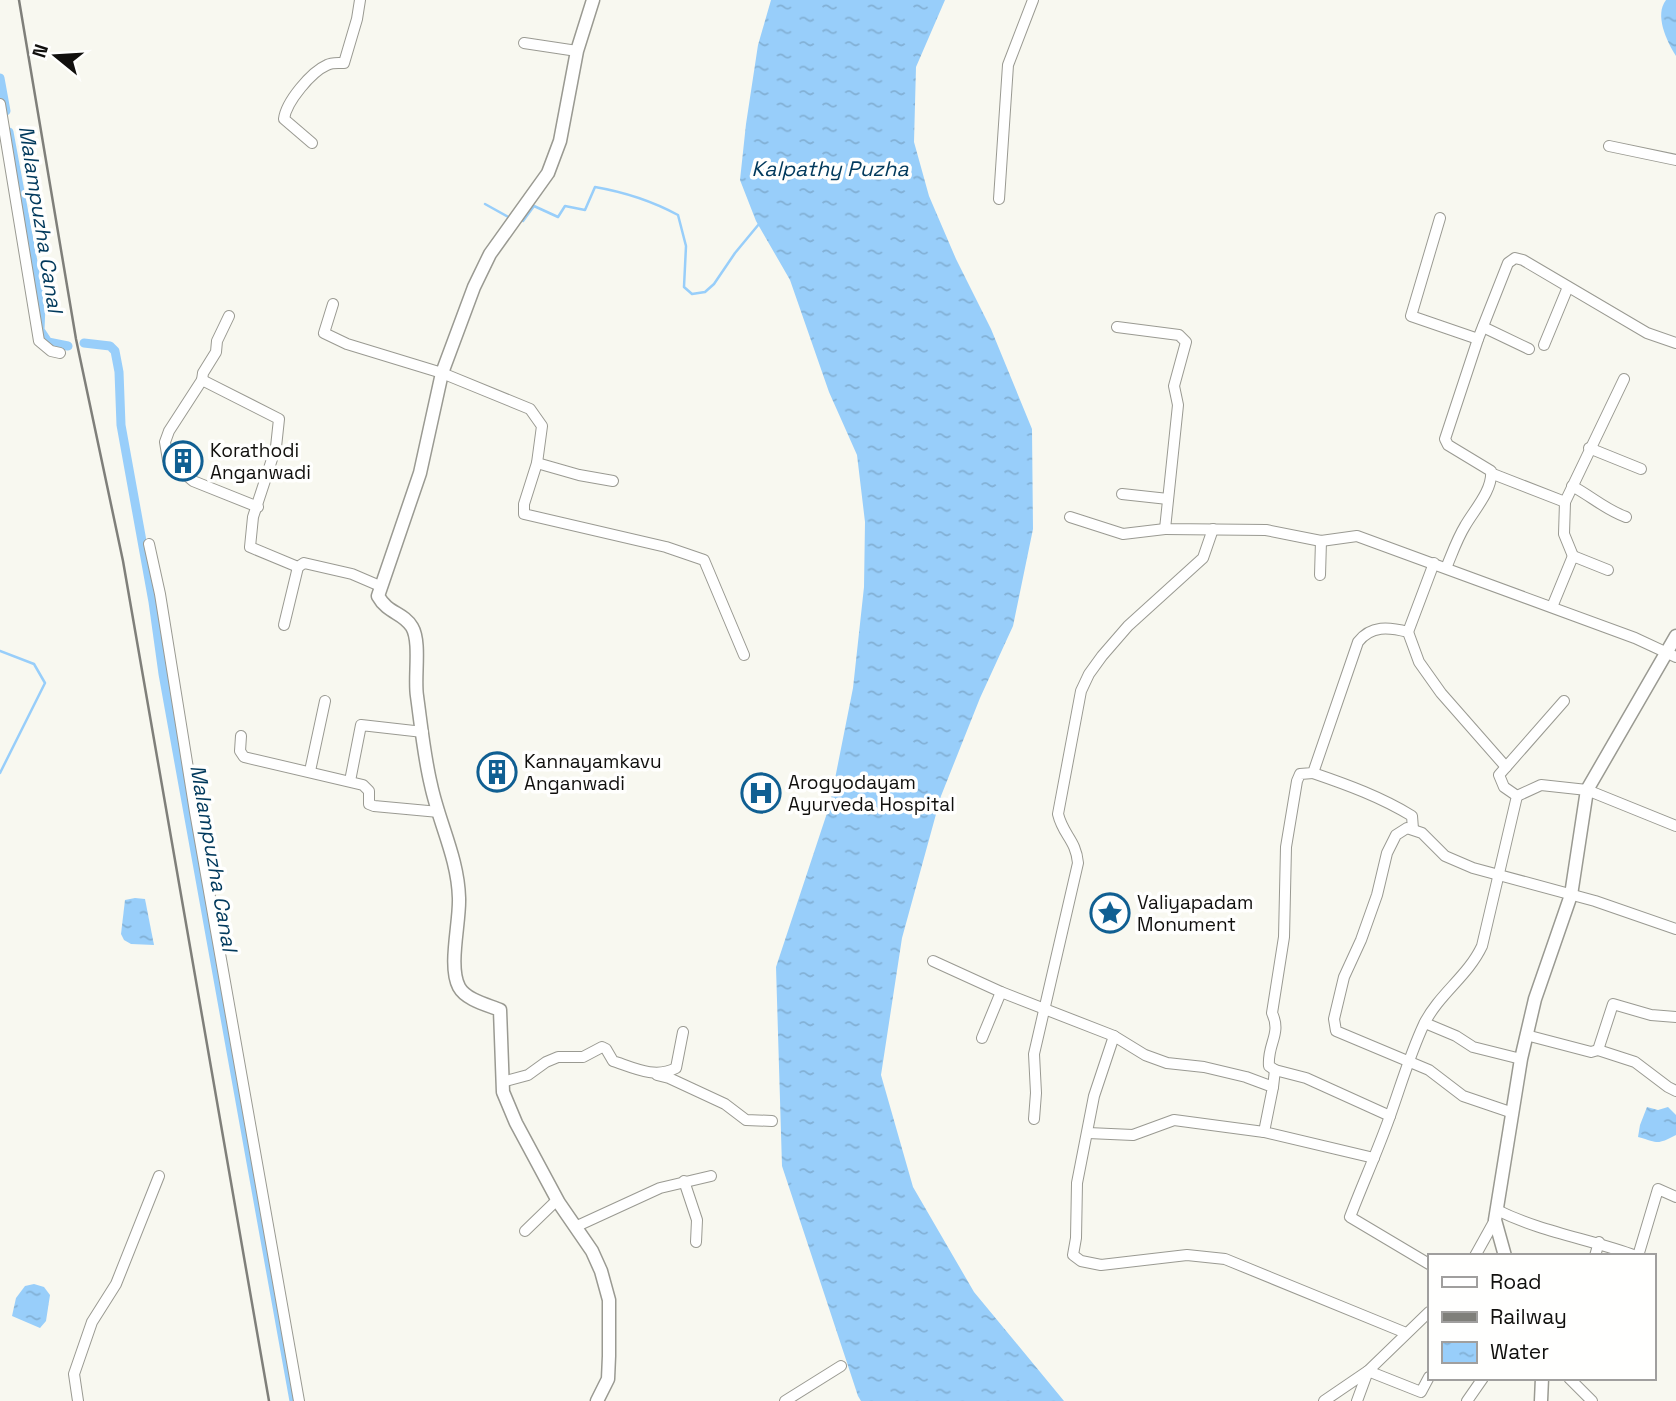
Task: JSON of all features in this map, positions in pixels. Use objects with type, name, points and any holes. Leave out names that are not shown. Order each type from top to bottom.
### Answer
[{"type":"street","points":[[312,143],[284,119],[285,112],[293,95],[320,69],[327,64],[344,63],[360,0]]},
{"type":"street","points":[[593,0],[577,51],[560,141],[548,173],[490,254],[474,286],[442,373],[420,473],[378,596],[385,608],[400,614],[414,628],[416,690],[431,785],[453,855],[459,897],[454,973],[461,990],[475,1000],[500,1010],[503,1092],[516,1123],[557,1200],[592,1251],[609,1300],[608,1379],[597,1401]]},
{"type":"street","points":[[999,199],[1008,65],[1032,0]]},
{"type":"street","points":[[524,43],[577,51]]},
{"type":"street","points":[[0,104],[39,341],[51,351],[60,352]]},
{"type":"street","points":[[1609,146],[1676,160]]},
{"type":"street","points":[[1440,218],[1411,316],[1478,339]]},
{"type":"street","points":[[1565,502],[1493,474],[1448,445],[1445,439],[1478,339],[1508,264],[1515,258],[1524,260],[1647,332],[1676,343]]},
{"type":"street","points":[[1544,345],[1568,287]]},
{"type":"street","points":[[334,304],[324,332],[347,344],[442,373],[530,409],[542,426],[537,463],[524,505],[524,514],[666,547],[704,559],[744,655]]},
{"type":"street","points":[[229,316],[202,380],[169,431],[165,443],[168,460],[193,481],[258,507]]},
{"type":"street","points":[[1117,327],[1180,335],[1186,342],[1174,386],[1178,405],[1165,529]]},
{"type":"street","points":[[1483,327],[1528,349]]},
{"type":"street","points":[[1552,607],[1573,556],[1564,534],[1565,502],[1624,379]]},
{"type":"street","points":[[202,380],[279,419],[276,447],[253,517],[250,547],[298,567]]},
{"type":"street","points":[[1589,448],[1641,469]]},
{"type":"street","points":[[537,463],[613,481]]},
{"type":"street","points":[[1447,568],[1464,527],[1493,474]]},
{"type":"street","points":[[1572,486],[1595,499],[1606,510],[1626,517]]},
{"type":"street","points":[[1122,494],[1168,499]]},
{"type":"street","points":[[1070,517],[1123,534],[1165,529],[1213,529],[1266,530],[1321,541],[1357,536],[1635,638],[1672,655]]},
{"type":"street","points":[[1034,1119],[1034,1054],[1078,863],[1077,847],[1061,828],[1058,814],[1081,691],[1102,656],[1128,626],[1203,558],[1213,529]]},
{"type":"street","points":[[1320,575],[1321,541]]},
{"type":"street","points":[[149,544],[160,594],[195,812],[299,1401]]},
{"type":"street","points":[[1573,556],[1608,570]]},
{"type":"street","points":[[284,625],[298,567],[304,563],[352,574],[380,586]]},
{"type":"street","points":[[1433,563],[1408,632],[1419,662],[1441,693],[1506,767]]},
{"type":"street","points":[[1313,773],[1358,642],[1365,633],[1379,629],[1391,627],[1408,632]]},
{"type":"street","points":[[1476,1254],[1496,1215],[1526,1035],[1535,999],[1571,895],[1587,790],[1672,655],[1676,636]]},
{"type":"street","points":[[310,771],[325,701]]},
{"type":"street","points":[[1517,796],[1504,787],[1499,775],[1564,701]]},
{"type":"street","points":[[350,781],[361,724],[423,732]]},
{"type":"street","points":[[242,736],[240,751],[244,757],[310,771],[366,787],[369,791],[369,804],[374,806],[439,812]]},
{"type":"street","points":[[1390,1116],[1306,1079],[1275,1070],[1269,1066],[1268,1056],[1277,1024],[1272,1013],[1284,937],[1286,848],[1300,774],[1313,773],[1366,791],[1412,816],[1413,829]]},
{"type":"street","points":[[1517,796],[1541,785],[1587,790],[1676,826]]},
{"type":"street","points":[[1428,1264],[1350,1217],[1390,1116],[1407,1062],[1425,1023],[1434,1007],[1474,961],[1482,946],[1517,796]]},
{"type":"street","points":[[1513,1113],[1463,1096],[1429,1070],[1336,1031],[1334,1019],[1339,992],[1365,929],[1387,853],[1396,835],[1407,828],[1413,829],[1430,840],[1445,856],[1499,877],[1595,901],[1676,929]]},
{"type":"street","points":[[933,961],[1001,992],[1114,1036],[1145,1055],[1167,1063],[1204,1067],[1246,1077],[1273,1087]]},
{"type":"street","points":[[982,1038],[1001,992]]},
{"type":"street","points":[[1598,1050],[1613,1004],[1651,1015],[1676,1017]]},
{"type":"street","points":[[1425,1023],[1474,1046],[1521,1059]]},
{"type":"street","points":[[653,1074],[676,1068],[683,1031]]},
{"type":"street","points":[[1526,1035],[1591,1052],[1598,1050],[1635,1062],[1676,1091]]},
{"type":"street","points":[[1114,1036],[1094,1096],[1077,1183],[1073,1255],[1081,1261],[1101,1265],[1188,1255],[1225,1259],[1406,1333]]},
{"type":"street","points":[[502,1082],[528,1075],[558,1057],[583,1057],[602,1047],[613,1061],[669,1078],[725,1104],[746,1120],[772,1121]]},
{"type":"street","points":[[1264,1132],[1275,1070]]},
{"type":"street","points":[[1088,1133],[1133,1135],[1174,1120],[1264,1132],[1374,1157]]},
{"type":"street","points":[[78,1401],[74,1374],[92,1322],[116,1284],[159,1176]]},
{"type":"street","points":[[575,1227],[660,1188],[711,1176]]},
{"type":"street","points":[[684,1181],[697,1220],[696,1241]]},
{"type":"street","points":[[1638,1254],[1658,1189],[1676,1197]]},
{"type":"street","points":[[525,1231],[557,1200]]},
{"type":"street","points":[[1496,1215],[1543,1230],[1599,1242],[1632,1254]]},
{"type":"street","points":[[1496,1215],[1505,1254]]},
{"type":"street","points":[[1596,1254],[1599,1242]]},
{"type":"street","points":[[1324,1401],[1368,1371],[1428,1313]]},
{"type":"street","points":[[785,1401],[841,1366]]},
{"type":"street","points":[[1368,1371],[1420,1392],[1428,1379]]},
{"type":"street","points":[[1357,1401],[1368,1371]]},
{"type":"street","points":[[1467,1401],[1482,1380]]},
{"type":"street","points":[[1541,1401],[1542,1380]]},
{"type":"street","points":[[1571,1380],[1592,1401]]},
{"type":"water","name":"Kalpathy Puzha","points":[[771,0],[945,0],[916,67],[914,142],[929,196],[956,259],[991,329],[1032,429],[1033,529],[1013,626],[980,698],[941,796],[902,938],[881,1075],[913,1187],[974,1292],[1064,1401],[861,1401],[782,1166],[776,967],[830,804],[853,688],[864,587],[865,522],[857,455],[829,392],[790,280],[756,221],[740,180],[758,45]]},
{"type":"water","points":[[1666,0],[1676,0],[1676,56],[1662,21],[1661,13]]},
{"type":"water","points":[[145,899],[154,945],[131,944],[124,940],[121,934],[125,900]]},
{"type":"water","points":[[1647,1107],[1658,1110],[1668,1107],[1676,1115],[1676,1135],[1658,1142],[1638,1137]]},
{"type":"water","points":[[34,1284],[44,1287],[50,1295],[46,1321],[40,1328],[12,1316],[16,1298],[25,1286]]},
{"type":"waterway","name":"Malampuzha Canal","points":[[0,78],[6,111]]},
{"type":"waterway","name":"Malampuzha Canal","points":[[9,132],[41,305],[40,330],[48,342],[68,346]]},
{"type":"waterway","points":[[523,221],[534,206],[558,217],[565,206],[585,210],[595,187],[658,205],[678,215],[686,246],[684,287],[692,294],[705,292],[714,284],[759,224]]},
{"type":"waterway","points":[[485,204],[510,218]]},
{"type":"waterway","name":"Malampuzha Canal","points":[[84,343],[110,346],[115,351],[119,372],[121,425],[153,602],[163,674],[294,1401]]},
{"type":"waterway","points":[[0,651],[34,664],[45,683],[0,773]]},
{"type":"railway","points":[[19,0],[76,339],[123,561],[269,1401]]},
{"type":"place","name":"Korathodi Anganwadi","points":[[183,461]]},
{"type":"place","name":"Kannayamkavu Anganwadi","points":[[497,772]]},
{"type":"place","name":"Arogyodayam Ayurveda Hospital","points":[[761,793]]},
{"type":"place","name":"Valiyapadam Monument","points":[[1110,913]]}]
